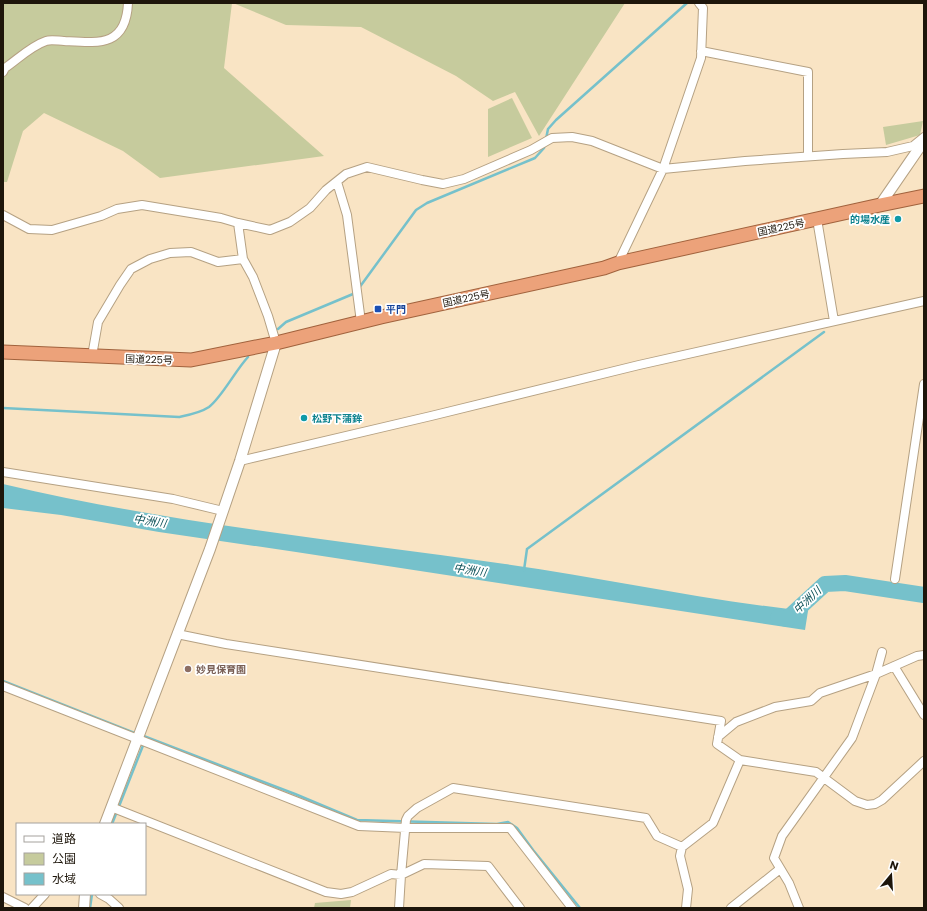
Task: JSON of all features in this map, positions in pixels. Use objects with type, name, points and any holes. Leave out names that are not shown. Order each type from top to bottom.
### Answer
[{"type":"highway","name":"国道225号","points":[[3,352],[136,359],[191,360],[276,343],[361,322],[604,268],[618,263],[924,196]]},
{"type":"street","points":[[3,72],[5,68],[33,47],[47,40],[95,42],[114,38],[123,27],[128,3]]},
{"type":"street","points":[[618,263],[663,169],[701,58],[703,8],[699,3]]},
{"type":"street","points":[[701,51],[808,72],[808,156]]},
{"type":"street","points":[[3,214],[29,229],[52,230],[101,216],[117,209],[142,205],[221,218],[270,230],[290,222],[310,208],[326,190],[346,174],[367,166],[443,184],[464,179],[531,150],[552,138],[572,137],[592,141],[663,169],[745,160],[887,152],[913,146],[924,137]]},
{"type":"street","points":[[880,205],[924,141]]},
{"type":"street","points":[[337,182],[347,215],[361,322]]},
{"type":"street","points":[[817,219],[834,321]]},
{"type":"street","points":[[105,823],[141,738],[177,634],[223,513],[276,343],[268,316],[253,277],[244,259],[238,223]]},
{"type":"street","points":[[92,356],[98,322],[131,269],[150,259],[170,253],[191,252],[218,262],[244,259]]},
{"type":"street","points":[[240,461],[639,365],[924,301]]},
{"type":"street","points":[[895,579],[924,384]]},
{"type":"street","points":[[3,472],[173,499],[223,513]]},
{"type":"street","points":[[177,634],[226,644],[721,722],[718,744],[740,760],[816,772],[855,801],[867,805],[875,804],[882,800],[924,761]]},
{"type":"street","points":[[800,908],[789,883],[774,858],[782,836],[852,738],[876,674],[882,652]]},
{"type":"street","points":[[718,737],[736,722],[775,707],[811,701],[820,693],[876,674],[917,656],[924,655]]},
{"type":"street","points":[[894,666],[924,715]]},
{"type":"street","points":[[3,686],[141,738],[358,826],[406,824],[510,828],[572,908]]},
{"type":"street","points":[[686,908],[688,889],[680,856],[682,847],[713,823],[740,760]]},
{"type":"street","points":[[400,908],[401,875],[408,816],[417,808],[453,788],[646,818],[657,836],[682,847]]},
{"type":"street","points":[[111,808],[326,892],[341,894],[352,892],[391,874],[401,875],[424,864],[488,866],[520,908]]},
{"type":"street","points":[[731,908],[780,870]]},
{"type":"street","points":[[32,908],[44,895]]},
{"type":"street","points":[[84,908],[85,895]]},
{"type":"street","points":[[102,895],[119,908]]},
{"type":"street","points":[[3,897],[25,908]]},
{"type":"green space","points":[[3,3],[232,3],[224,68],[324,156],[160,178],[123,151],[44,113],[23,131],[7,182],[3,182]]},
{"type":"green space","points":[[233,3],[625,3],[539,136],[515,92],[493,101],[456,76],[361,27],[286,25]]},
{"type":"green space","points":[[512,98],[532,138],[488,157],[488,109]]},
{"type":"green space","points":[[923,121],[920,135],[886,145],[883,127]]},
{"type":"green space","points":[[351,900],[350,908],[314,908],[315,903]]},
{"type":"water","points":[[3,484],[127,510],[253,530],[505,564],[770,607],[808,611],[805,630],[159,532],[61,515],[3,508]]},
{"type":"waterway","points":[[546,139],[548,129],[556,120],[687,3]]},
{"type":"waterway","points":[[359,288],[416,210],[427,203],[535,158],[544,148],[545,144]]},
{"type":"waterway","points":[[278,329],[286,322],[353,294],[355,291]]},
{"type":"waterway","points":[[524,570],[527,549],[824,332]]},
{"type":"waterway","points":[[3,408],[179,417],[206,409],[214,403],[248,357]]},
{"type":"waterway","name":"中洲川","points":[[778,617],[787,619],[825,584],[845,583],[924,595]]},
{"type":"waterway","points":[[3,681],[137,734]]},
{"type":"waterway","points":[[141,735],[295,794],[357,820],[497,824],[508,822],[517,828],[580,908]]},
{"type":"waterway","points":[[112,823],[144,743]]},
{"type":"waterway","points":[[90,908],[92,895]]},
{"type":"place","name":"的場水産","points":[[898,219]]},
{"type":"place","name":"平門","points":[[378,309]]},
{"type":"place","name":"松野下蒲鉾","points":[[304,418]]},
{"type":"place","name":"妙見保育園","points":[[188,669]]}]
